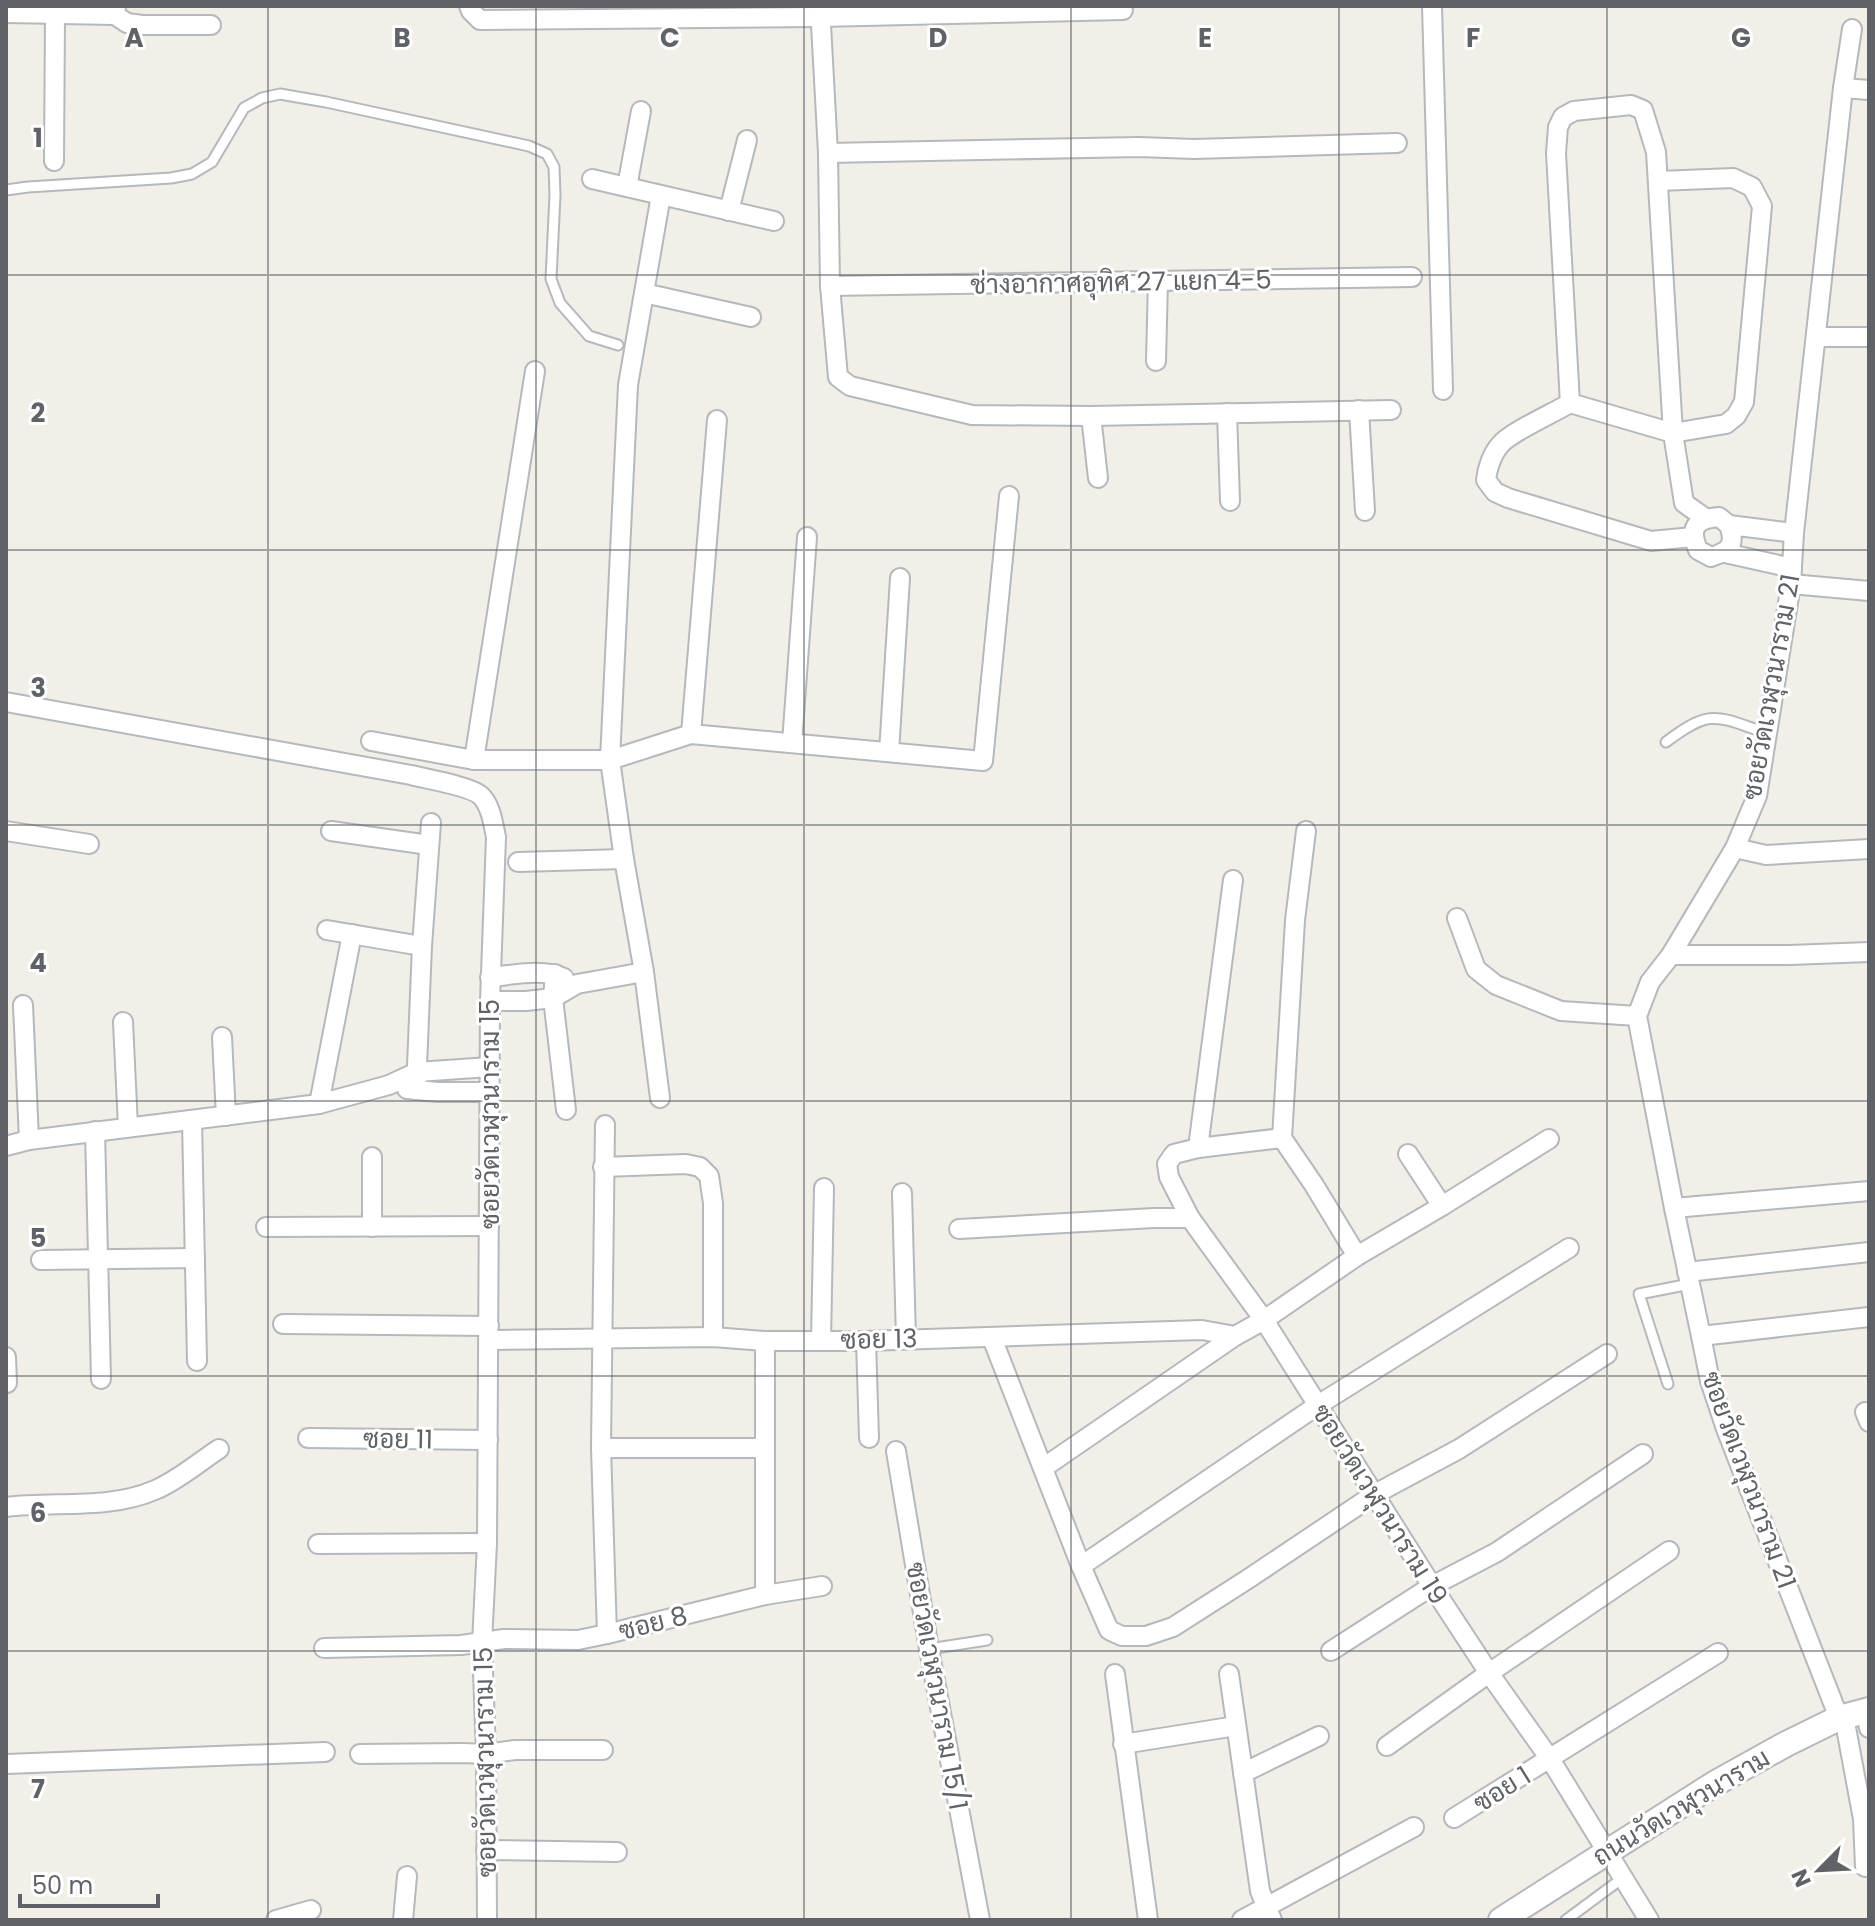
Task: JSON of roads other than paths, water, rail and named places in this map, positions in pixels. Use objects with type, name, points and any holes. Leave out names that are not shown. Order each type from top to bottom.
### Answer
[{"type":"street","points":[[469,6],[480,20],[820,11],[1123,10]]},
{"type":"street","points":[[1432,6],[1443,390]]},
{"type":"street","points":[[6,13],[116,10],[127,23],[211,25]]},
{"type":"street","points":[[820,11],[828,153],[830,286],[838,377],[850,386],[972,415],[1091,416],[1391,410]]},
{"type":"street","points":[[54,161],[55,14]]},
{"type":"street","name":"ซอยวัดเวฬุวนาราม 21","points":[[1852,29],[1843,88],[1791,576],[1757,796],[1735,848],[1671,955],[1650,982],[1637,1016],[1710,1381],[1726,1429],[1857,1717],[1869,1886]]},
{"type":"street","points":[[1843,88],[1869,90]]},
{"type":"street","points":[[1570,403],[1556,153],[1558,127],[1563,117],[1574,111],[1631,105],[1643,110],[1656,152],[1673,433],[1684,503],[1705,518]]},
{"type":"street","points":[[627,187],[641,111]]},
{"type":"street","points":[[729,211],[747,140]]},
{"type":"street","points":[[828,153],[1139,147],[1194,149],[1397,143]]},
{"type":"street","points":[[1659,181],[1733,178],[1752,187],[1762,206],[1744,402],[1736,416],[1726,424],[1673,433],[1570,403],[1500,444],[1486,480],[1495,492],[1508,498],[1651,541],[1693,537]]},
{"type":"street","points":[[592,179],[774,221]]},
{"type":"street","points":[[660,1098],[644,972],[610,760],[628,385],[661,195]]},
{"type":"street","name":"ช่างอากาศอุทิศ 27 แยก 4-5","points":[[830,286],[1412,277]]},
{"type":"street","points":[[1156,361],[1158,281]]},
{"type":"street","points":[[644,293],[751,317]]},
{"type":"street","points":[[1816,337],[1869,337]]},
{"type":"street","points":[[474,760],[535,371]]},
{"type":"street","points":[[1359,410],[1365,511]]},
{"type":"street","points":[[1227,413],[1230,501]]},
{"type":"street","points":[[1091,416],[1098,478]]},
{"type":"street","points":[[691,734],[717,420]]},
{"type":"street","points":[[371,741],[474,760],[610,760],[691,734],[983,761],[1009,496]]},
{"type":"street","points":[[1725,553],[1733,535],[1729,525],[1719,517],[1705,518],[1696,525],[1693,537],[1698,550],[1711,557],[1725,553],[1791,576],[1869,591]]},
{"type":"street","points":[[1729,525],[1794,533]]},
{"type":"street","points":[[792,743],[807,537]]},
{"type":"street","points":[[889,752],[900,578]]},
{"type":"street","name":"ซอยวัดเวฬุวนาราม 15","points":[[6,702],[411,775],[479,794],[491,812],[496,837],[490,977],[487,1543],[482,1643],[487,1920]]},
{"type":"street","points":[[417,1081],[431,823]]},
{"type":"street","points":[[6,831],[89,844]]},
{"type":"street","points":[[331,831],[429,845]]},
{"type":"street","points":[[1306,831],[1295,920],[1282,1138],[1357,1256]]},
{"type":"street","points":[[1735,848],[1766,855],[1869,849]]},
{"type":"street","points":[[518,862],[624,859]]},
{"type":"street","points":[[1233,880],[1198,1148],[1282,1138]]},
{"type":"street","points":[[1457,918],[1476,969],[1496,985],[1561,1011],[1637,1016]]},
{"type":"street","points":[[327,930],[422,946]]},
{"type":"street","points":[[319,1104],[352,934]]},
{"type":"street","points":[[1671,955],[1869,952]]},
{"type":"street","points":[[490,1001],[553,998],[577,984],[644,972]]},
{"type":"street","points":[[490,977],[555,974],[577,984]]},
{"type":"street","points":[[555,974],[553,998],[566,1110]]},
{"type":"street","points":[[23,1005],[29,1140]]},
{"type":"street","points":[[123,1022],[128,1127]]},
{"type":"street","points":[[222,1037],[226,1116]]},
{"type":"street","points":[[6,1146],[95,1131],[319,1104],[389,1085],[490,1067]]},
{"type":"street","points":[[417,1081],[489,1092]]},
{"type":"street","points":[[192,1120],[197,1361]]},
{"type":"street","points":[[605,1125],[601,1448],[607,1634]]},
{"type":"street","points":[[95,1131],[101,1379]]},
{"type":"street","points":[[1043,1468],[1357,1256],[1549,1139]]},
{"type":"street","name":"ซอยวัดเวฬุวนาราม 19","points":[[1198,1148],[1174,1154],[1167,1164],[1169,1177],[1190,1218],[1264,1320],[1432,1586],[1550,1759],[1649,1920]]},
{"type":"street","points":[[1408,1154],[1442,1206]]},
{"type":"street","points":[[372,1157],[372,1227]]},
{"type":"street","points":[[603,1167],[686,1164],[700,1167],[709,1176],[713,1203],[713,1337]]},
{"type":"street","points":[[821,1340],[824,1188]]},
{"type":"street","points":[[1674,1208],[1869,1191]]},
{"type":"street","points":[[902,1193],[906,1338]]},
{"type":"street","points":[[959,1229],[1190,1218]]},
{"type":"street","points":[[266,1227],[489,1226]]},
{"type":"street","points":[[1081,1566],[1318,1405],[1569,1248]]},
{"type":"street","points":[[1688,1278],[1869,1252]]},
{"type":"street","points":[[41,1260],[195,1258]]},
{"type":"street","points":[[1701,1336],[1869,1317]]},
{"type":"street","name":"ซอย 13","points":[[283,1324],[601,1339],[713,1337],[765,1341],[866,1341],[1202,1330],[1235,1336]]},
{"type":"street","points":[[992,1338],[1081,1566],[1109,1630],[1122,1636],[1146,1636],[1173,1627],[1375,1494],[1459,1449],[1607,1354]]},
{"type":"street","points":[[765,1341],[765,1595]]},
{"type":"street","points":[[866,1341],[869,1438]]},
{"type":"street","points":[[6,1357],[7,1383]]},
{"type":"street","name":"ซอย 11","points":[[308,1438],[488,1440]]},
{"type":"street","points":[[601,1448],[765,1448]]},
{"type":"street","points":[[6,1507],[92,1504],[132,1498],[158,1489],[219,1449]]},
{"type":"street","name":"ซอยวัดเวฬุวนาราม 15/1","points":[[896,1451],[929,1649],[980,1920]]},
{"type":"street","points":[[1331,1651],[1432,1586],[1497,1552],[1643,1454]]},
{"type":"street","points":[[318,1544],[487,1543]]},
{"type":"street","points":[[1387,1746],[1669,1551]]},
{"type":"street","name":"ซอย 8","points":[[324,1648],[461,1645],[504,1639],[578,1640],[765,1595],[822,1586]]},
{"type":"street","name":"ซอย 1","points":[[1454,1818],[1718,1653]]},
{"type":"street","points":[[1115,1674],[1148,1920]]},
{"type":"street","points":[[1229,1674],[1260,1891],[1270,1914]]},
{"type":"street","name":"ถนนวัดเวฬุวนาราม","points":[[1501,1920],[1714,1784],[1786,1744],[1857,1717]]},
{"type":"street","points":[[1123,1744],[1236,1726]]},
{"type":"street","points":[[1243,1773],[1319,1736]]},
{"type":"street","points":[[360,1754],[603,1750]]},
{"type":"street","points":[[6,1764],[325,1752]]},
{"type":"street","points":[[1242,1920],[1270,1914],[1414,1827]]},
{"type":"street","points":[[486,1850],[617,1852]]},
{"type":"street","points":[[403,1920],[407,1876]]},
{"type":"street","points":[[276,1920],[311,1910]]},
{"type":"lane","points":[[6,190],[192,174],[212,162],[244,108],[262,98],[280,94],[529,146],[547,154],[554,167],[551,279],[560,303],[589,336],[618,345]]},
{"type":"lane","points":[[1666,742],[1690,724],[1709,718],[1723,718],[1766,733]]},
{"type":"lane","points":[[1668,1384],[1639,1294],[1688,1278]]},
{"type":"lane","points":[[929,1649],[987,1640]]},
{"type":"lane","points":[[1566,1920],[1624,1877]]}]
